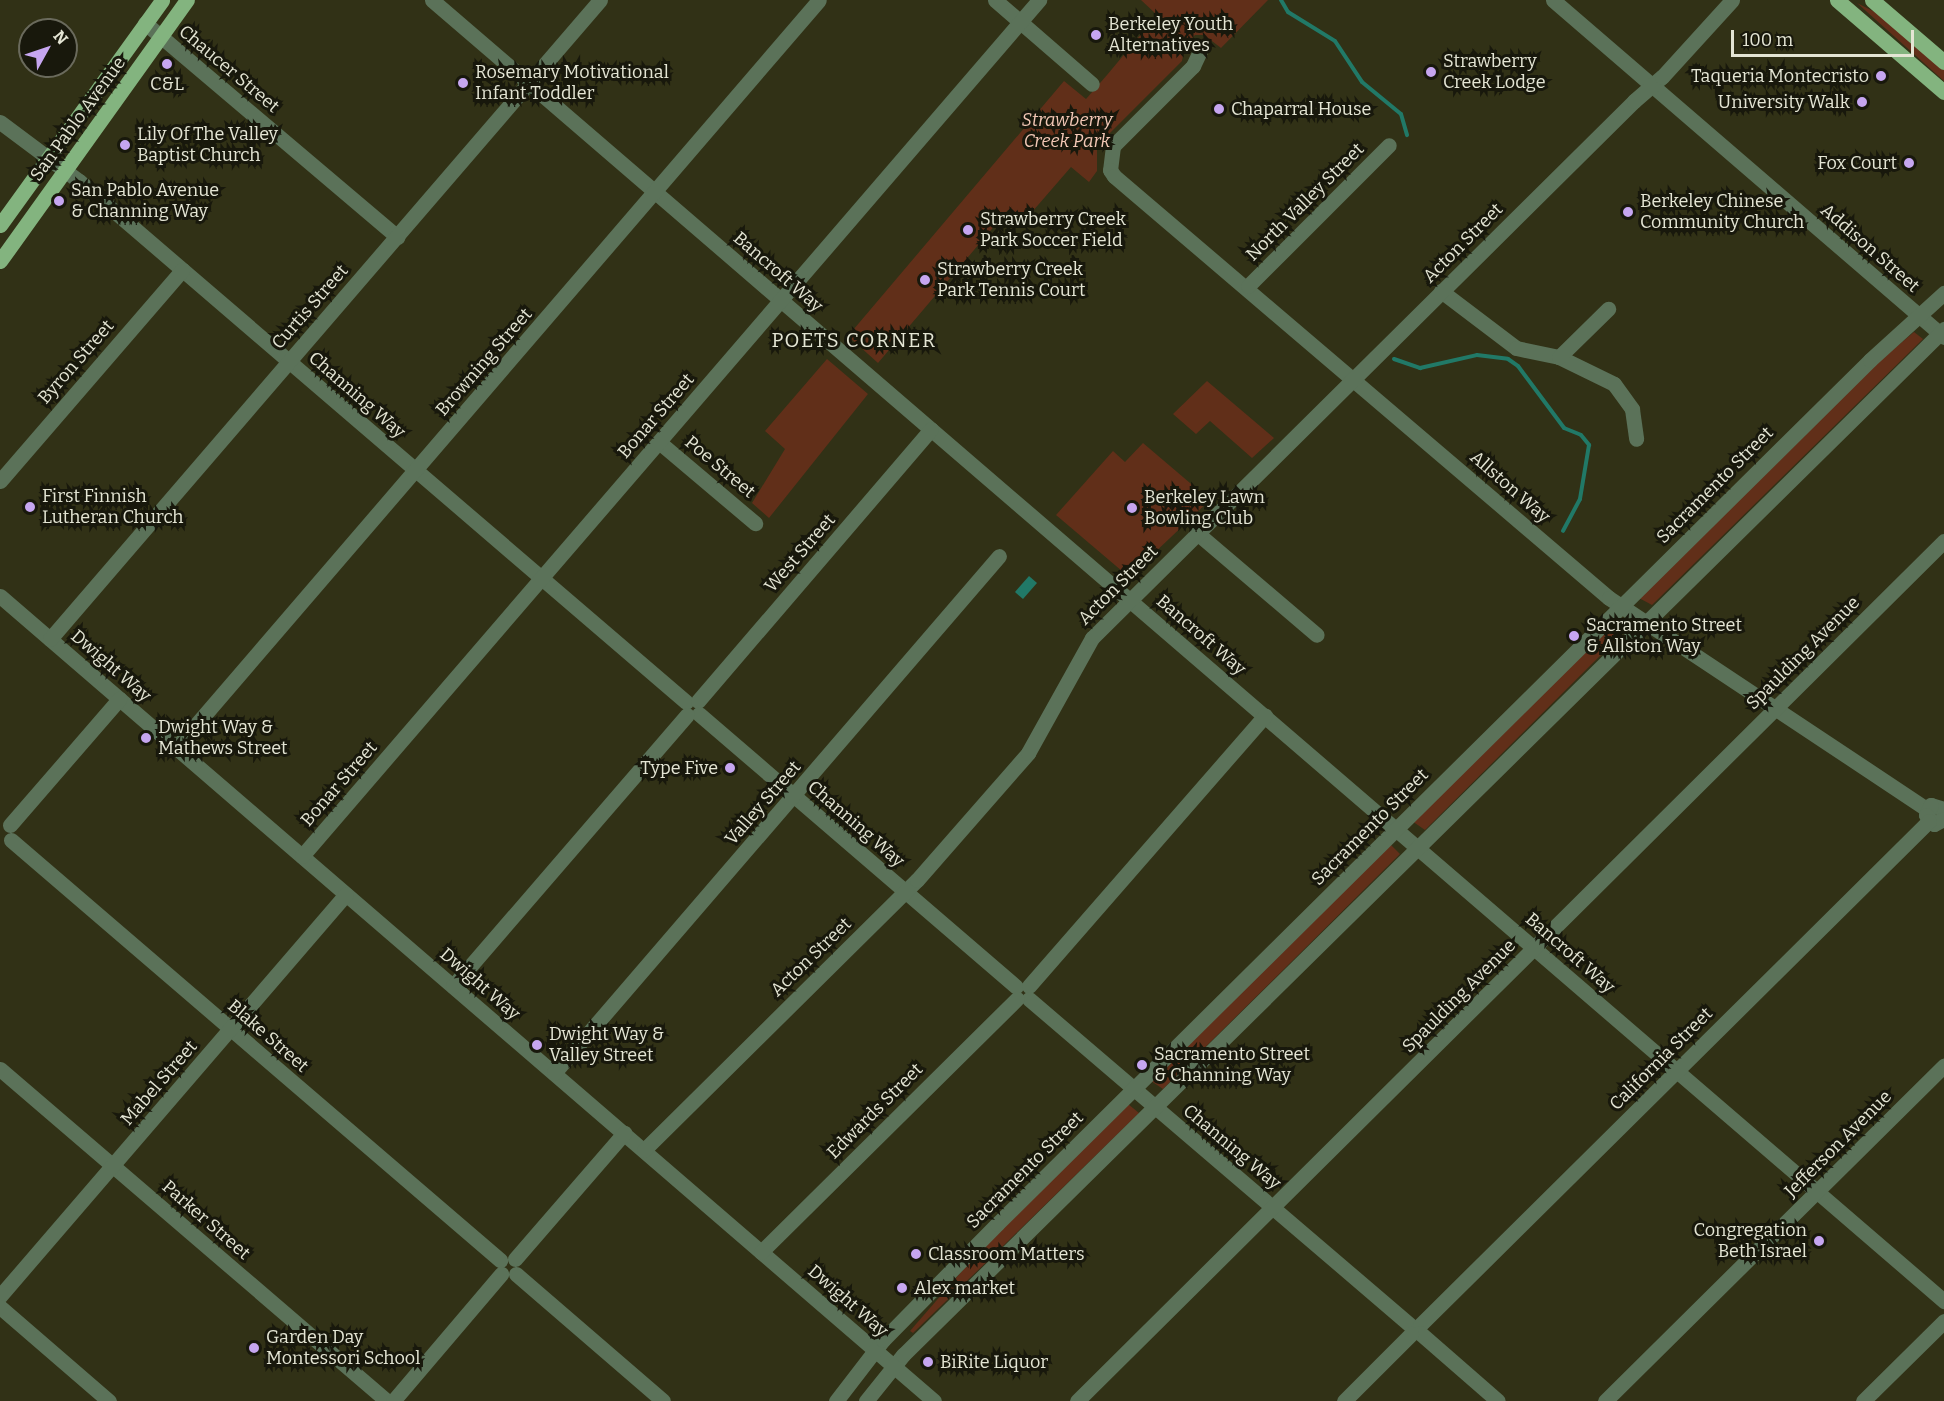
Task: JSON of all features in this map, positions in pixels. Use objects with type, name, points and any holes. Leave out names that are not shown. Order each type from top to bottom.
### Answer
[{"type":"main road","name":"San Pablo Avenue","points":[[0,225],[162,0]]},
{"type":"main road","name":"San Pablo Avenue","points":[[0,261],[187,0]]},
{"type":"main road","points":[[1837,0],[1944,92]]},
{"type":"main road","points":[[1872,0],[1944,62]]},
{"type":"street","name":"Bancroft Way","points":[[432,0],[1944,1301]]},
{"type":"street","name":"Curtis Street","points":[[50,639],[600,0]]},
{"type":"street","name":"Browning Street","points":[[176,748],[819,0]]},
{"type":"street","points":[[994,0],[1092,84]]},
{"type":"street","name":"Bonar Street","points":[[302,856],[1039,0]]},
{"type":"street","name":"Addison Street","points":[[1553,0],[1919,316],[1943,333]]},
{"type":"street","name":"Acton Street","points":[[644,1150],[905,892],[1028,753],[1086,645],[1353,377],[1652,85],[1732,0]]},
{"type":"street","name":"Chaucer Street","points":[[145,23],[397,237]]},
{"type":"street","name":"Allston Way","points":[[1200,51],[1192,66],[1109,152],[1110,170],[1114,176],[1248,286],[1621,606],[1940,814]]},
{"type":"street","name":"Channing Way","points":[[0,122],[65,170],[289,361],[1498,1401]]},
{"type":"street","name":"North Valley Street","points":[[1248,286],[1389,145]]},
{"type":"street","name":"Byron Street","points":[[0,481],[182,270]]},
{"type":"street","points":[[1441,291],[1516,348],[1559,357],[1600,375],[1625,396],[1636,424],[1635,439]]},
{"type":"street","name":"Sacramento Street","points":[[836,1401],[875,1350],[1133,1089],[1621,606],[1944,293]]},
{"type":"street","points":[[1559,357],[1608,309]]},
{"type":"street","points":[[866,1401],[894,1366],[1417,847],[1644,622],[1943,333]]},
{"type":"street","name":"West Street","points":[[453,986],[931,429]]},
{"type":"street","name":"Poe Street","points":[[659,442],[755,523]]},
{"type":"street","points":[[1197,533],[1317,635]]},
{"type":"street","name":"Spaulding Avenue","points":[[1077,1401],[1944,541]]},
{"type":"street","name":"Valley Street","points":[[554,1073],[999,556]]},
{"type":"street","name":"Dwight Way","points":[[0,596],[934,1401]]},
{"type":"street","points":[[5,833],[119,699]]},
{"type":"street","name":"Edwards Street","points":[[761,1252],[1023,993],[1265,715]]},
{"type":"street","name":"California Street","points":[[1344,1401],[1677,1070],[1940,814]]},
{"type":"street","name":"Blake Street","points":[[5,833],[663,1401]]},
{"type":"street","name":"Mabel Street","points":[[0,1296],[346,894]]},
{"type":"street","name":"Jefferson Avenue","points":[[1605,1401],[1944,1066]]},
{"type":"street","name":"Parker Street","points":[[0,1069],[387,1401]]},
{"type":"street","points":[[393,1401],[624,1133]]},
{"type":"street","points":[[0,1307],[109,1401]]},
{"type":"street","points":[[1863,1401],[1944,1321]]},
{"type":"green space","name":"Strawberry Creek Park","points":[[1141,0],[1268,0],[1221,48],[1204,35],[1195,35],[1185,46],[1182,61],[1103,140],[1097,150],[1097,171],[1089,182],[1071,167],[1032,212],[1013,214],[1008,210],[878,363],[848,336],[1064,81],[1086,99],[1107,75],[1157,15]]},
{"type":"green space","points":[[1857,3],[1879,14],[1944,70],[1944,81]]},
{"type":"green space","points":[[1914,332],[1923,339],[1652,605],[1639,598],[1853,383]]},
{"type":"green space","points":[[827,359],[868,394],[769,518],[752,503],[785,449],[765,431]]},
{"type":"green space","points":[[1207,381],[1274,438],[1252,458],[1210,421],[1196,434],[1173,414]]},
{"type":"green space","name":"Berkeley Lawn Bowling Club","points":[[1143,443],[1210,500],[1129,577],[1056,515],[1113,451],[1125,462]]},
{"type":"green space","points":[[1615,622],[1626,630],[1425,830],[1412,821]]},
{"type":"green space","points":[[1390,844],[1400,854],[1163,1089],[1151,1081]]},
{"type":"green space","points":[[1128,1104],[1139,1113],[913,1333],[910,1331],[995,1233]]},
{"type":"water","points":[[1029,576],[1037,583],[1023,599],[1015,592]]},
{"type":"waterway","points":[[1281,0],[1288,12],[1335,41],[1362,82],[1401,114],[1407,135]]},
{"type":"waterway","points":[[1394,359],[1420,368],[1477,355],[1508,359],[1518,366],[1564,428],[1581,435],[1589,445],[1580,499],[1563,531]]},
{"type":"place","name":"Berkeley Youth Alternatives","points":[[1096,35]]},
{"type":"place","name":"C&L","points":[[167,64]]},
{"type":"place","name":"Strawberry Creek Lodge","points":[[1431,72]]},
{"type":"place","name":"Taqueria Montecristo","points":[[1881,76]]},
{"type":"place","name":"Rosemary Motivational Infant Toddler","points":[[463,83]]},
{"type":"place","name":"University Walk","points":[[1862,102]]},
{"type":"place","name":"Chaparral House","points":[[1219,109]]},
{"type":"place","name":"Lily Of The Valley Baptist Church","points":[[125,145]]},
{"type":"place","name":"Fox Court","points":[[1909,163]]},
{"type":"place","name":"San Pablo Avenue & Channing Way","points":[[59,201]]},
{"type":"place","name":"Berkeley Chinese Community Church","points":[[1628,212]]},
{"type":"place","name":"Strawberry Creek Park Soccer Field","points":[[968,230]]},
{"type":"place","name":"Strawberry Creek Park Tennis Court","points":[[925,280]]},
{"type":"place","name":"First Finnish Lutheran Church","points":[[30,507]]},
{"type":"place","name":"Berkeley Lawn Bowling Club","points":[[1132,508]]},
{"type":"place","name":"Sacramento Street & Allston Way","points":[[1574,636]]},
{"type":"place","name":"Dwight Way & Mathews Street","points":[[146,738]]},
{"type":"place","name":"Type Five","points":[[730,768]]},
{"type":"place","name":"Dwight Way & Valley Street","points":[[537,1045]]},
{"type":"place","name":"Sacramento Street & Channing Way","points":[[1142,1065]]},
{"type":"place","name":"Congregation Beth Israel","points":[[1819,1241]]},
{"type":"place","name":"Classroom Matters","points":[[916,1254]]},
{"type":"place","name":"Alex market","points":[[902,1288]]},
{"type":"place","name":"Garden Day Montessori School","points":[[254,1348]]},
{"type":"place","name":"BiRite Liquor","points":[[928,1362]]},
{"type":"district","name":"POETS CORNER","points":[[854,340]]}]
